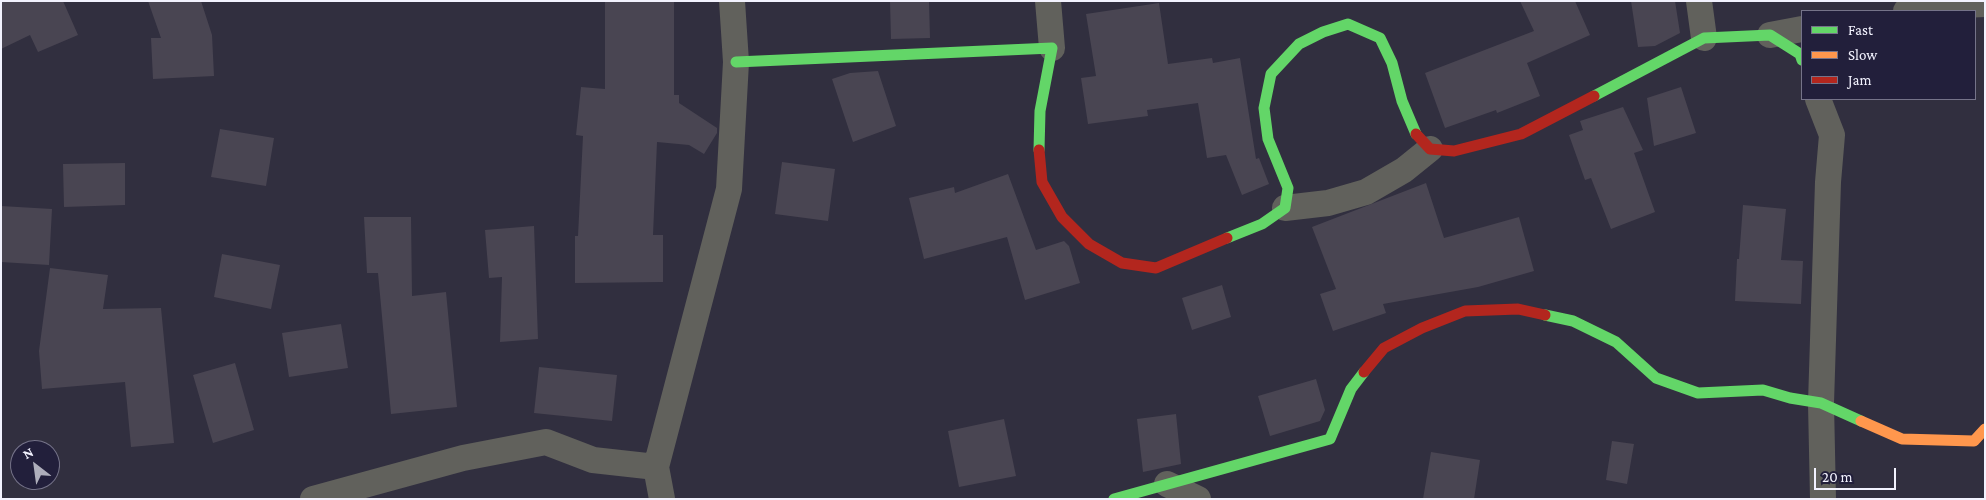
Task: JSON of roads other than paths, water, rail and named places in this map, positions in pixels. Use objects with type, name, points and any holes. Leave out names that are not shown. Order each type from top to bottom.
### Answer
[{"type":"street","points":[[662,499],[656,468],[729,189],[736,62],[732,1]]},
{"type":"street","points":[[1048,1],[1052,48],[1040,110],[1038,143],[1042,182],[1062,217],[1089,244],[1122,263],[1156,268],[1262,224],[1285,208],[1328,203],[1366,192],[1404,170],[1430,149]]},
{"type":"street","points":[[1698,1],[1704,38]]},
{"type":"street","points":[[1913,10],[1939,6],[1985,4]]},
{"type":"street","points":[[1285,208],[1288,188],[1268,139],[1264,108],[1271,74],[1298,44],[1324,32],[1348,24],[1380,38],[1392,63],[1402,101],[1414,132],[1430,149],[1454,151],[1521,134],[1704,38],[1770,35],[1801,29]]},
{"type":"street","points":[[1770,35],[1800,54],[1801,57]]},
{"type":"street","points":[[736,62],[1052,48]]},
{"type":"street","points":[[1818,100],[1832,135],[1828,182],[1821,403],[1823,499]]},
{"type":"street","points":[[1114,499],[1330,439],[1351,389],[1384,348],[1422,328],[1465,311],[1518,309],[1573,321],[1616,342],[1656,378],[1698,392],[1763,390],[1790,398],[1821,403],[1902,439],[1974,441],[1985,428]]},
{"type":"street","points":[[314,499],[463,458],[546,442],[594,460],[656,468]]},
{"type":"street","points":[[1167,484],[1198,499]]}]
